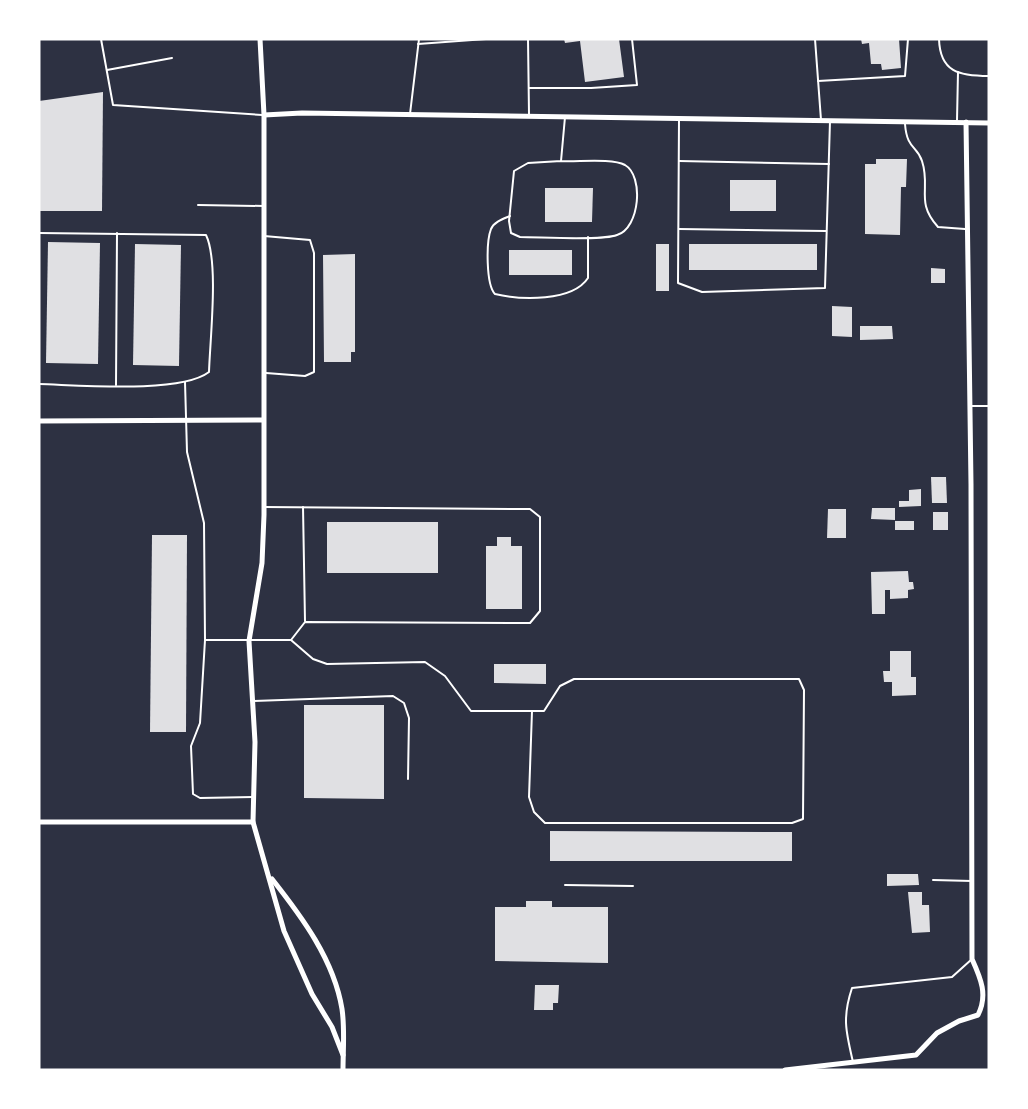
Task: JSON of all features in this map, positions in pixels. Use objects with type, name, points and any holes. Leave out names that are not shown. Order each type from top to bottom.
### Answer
[{"type":"street","points":[[260,39],[264,115],[264,507],[262,563],[249,641],[253,700],[254,822],[284,931],[312,994],[332,1027],[343,1055]]},
{"type":"street","points":[[264,115],[302,112],[989,123]]},
{"type":"street","points":[[785,1070],[854,1064],[916,1055],[937,1034],[958,1021],[978,1015],[984,1003],[983,985],[972,959],[970,406],[966,122]]},
{"type":"street","points":[[39,421],[263,420]]},
{"type":"street","points":[[39,822],[254,822]]},
{"type":"street","points":[[269,876],[305,922],[336,983],[342,1010],[343,1070]]},
{"type":"lane","points":[[101,39],[113,105],[264,115]]},
{"type":"lane","points":[[410,114],[419,39]]},
{"type":"lane","points":[[418,44],[486,39]]},
{"type":"lane","points":[[528,39],[529,117]]},
{"type":"lane","points":[[529,88],[637,85],[632,39]]},
{"type":"lane","points":[[815,39],[822,121]]},
{"type":"lane","points":[[819,81],[905,76],[908,39]]},
{"type":"lane","points":[[939,39],[942,61],[958,72],[989,76]]},
{"type":"lane","points":[[107,70],[172,58]]},
{"type":"lane","points":[[957,122],[958,72]]},
{"type":"lane","points":[[561,161],[565,117]]},
{"type":"lane","points":[[680,119],[678,283],[702,292],[825,288],[831,121]]},
{"type":"lane","points":[[905,121],[906,138],[922,159],[926,214],[938,227],[968,229]]},
{"type":"lane","points":[[612,160],[625,165],[633,173],[636,185],[635,217],[630,228],[616,236],[520,237],[511,233],[510,216],[514,171],[528,162],[561,161],[585,163],[612,160]]},
{"type":"lane","points":[[679,161],[829,164]]},
{"type":"lane","points":[[198,205],[264,206]]},
{"type":"lane","points":[[510,216],[496,222],[491,229],[488,277],[491,290],[495,294],[555,296],[576,291],[588,278],[588,236]]},
{"type":"lane","points":[[679,229],[827,231]]},
{"type":"lane","points":[[39,233],[206,236],[212,246],[209,372],[201,378],[170,385],[39,384]]},
{"type":"lane","points":[[116,385],[117,233]]},
{"type":"lane","points":[[263,372],[305,376],[314,372],[314,253],[310,240],[264,236]]},
{"type":"lane","points":[[184,382],[187,453],[204,523],[205,639],[200,723],[191,746],[193,794],[200,798],[220,800],[255,797]]},
{"type":"lane","points":[[970,406],[989,406]]},
{"type":"lane","points":[[264,507],[530,509],[540,517],[540,611],[530,623],[305,622]]},
{"type":"lane","points":[[291,640],[305,622],[303,507]]},
{"type":"lane","points":[[205,639],[291,640],[319,662],[425,662],[445,676],[471,711],[532,711],[544,711],[560,686],[574,679],[799,679],[804,690],[803,819],[792,823],[545,823],[534,812],[529,797],[532,711]]},
{"type":"lane","points":[[253,700],[393,696],[404,703],[409,718],[408,779]]},
{"type":"lane","points":[[933,880],[972,880]]},
{"type":"lane","points":[[565,885],[633,886]]},
{"type":"lane","points":[[854,1064],[844,1023],[845,1006],[852,988],[952,978],[972,959]]},
{"type":"shaded area","points":[[364,1069],[989,1069],[364,1070]]},
{"type":"building","points":[[564,39],[619,39],[624,77],[585,82],[580,41],[565,43]]},
{"type":"building","points":[[861,39],[899,39],[901,68],[882,70],[881,64],[871,64],[869,43],[862,44]]},
{"type":"building","points":[[103,92],[102,211],[39,211],[39,101]]},
{"type":"building","points":[[876,159],[907,159],[906,187],[901,187],[900,235],[865,234],[865,164],[876,164]]},
{"type":"building","points":[[730,180],[776,180],[776,211],[730,211]]},
{"type":"building","points":[[545,188],[593,188],[592,222],[545,222]]},
{"type":"building","points":[[48,242],[100,243],[98,364],[46,363]]},
{"type":"building","points":[[135,244],[181,245],[179,366],[133,365]]},
{"type":"building","points":[[656,244],[669,244],[669,291],[656,291]]},
{"type":"building","points":[[689,244],[817,244],[817,270],[689,270]]},
{"type":"building","points":[[509,250],[572,250],[572,275],[509,275]]},
{"type":"building","points":[[355,254],[355,352],[351,352],[351,362],[324,362],[323,255]]},
{"type":"building","points":[[931,268],[945,269],[945,283],[931,283]]},
{"type":"building","points":[[832,306],[852,307],[852,337],[832,336]]},
{"type":"building","points":[[860,326],[892,326],[893,339],[860,340]]},
{"type":"building","points":[[931,477],[946,477],[947,503],[932,503]]},
{"type":"building","points":[[921,489],[921,506],[899,507],[899,501],[909,501],[909,490]]},
{"type":"building","points":[[872,508],[895,508],[895,520],[871,519]]},
{"type":"building","points":[[828,509],[846,509],[846,538],[827,538]]},
{"type":"building","points":[[933,512],[948,512],[948,530],[933,530]]},
{"type":"building","points":[[895,521],[914,521],[914,530],[895,530]]},
{"type":"building","points":[[327,522],[438,522],[438,573],[327,573]]},
{"type":"building","points":[[152,535],[187,535],[186,732],[150,732]]},
{"type":"building","points":[[497,537],[511,537],[511,546],[522,546],[522,609],[486,609],[486,546],[497,546]]},
{"type":"building","points":[[908,571],[909,582],[913,582],[914,589],[908,590],[908,598],[890,599],[890,590],[885,590],[885,614],[872,614],[871,572]]},
{"type":"building","points":[[890,651],[911,651],[911,677],[916,677],[916,695],[892,696],[892,682],[884,682],[883,671],[890,671]]},
{"type":"building","points":[[494,664],[546,664],[546,684],[494,683]]},
{"type":"building","points":[[304,705],[384,705],[384,799],[304,798]]},
{"type":"building","points":[[550,831],[792,832],[792,861],[550,861]]},
{"type":"building","points":[[887,874],[918,874],[919,885],[887,886]]},
{"type":"building","points":[[908,892],[922,892],[922,905],[929,905],[930,932],[912,933]]},
{"type":"building","points":[[526,901],[552,901],[552,907],[608,907],[608,963],[495,961],[495,907],[526,907]]},
{"type":"building","points":[[535,985],[559,985],[558,1003],[553,1003],[553,1010],[534,1010]]}]
